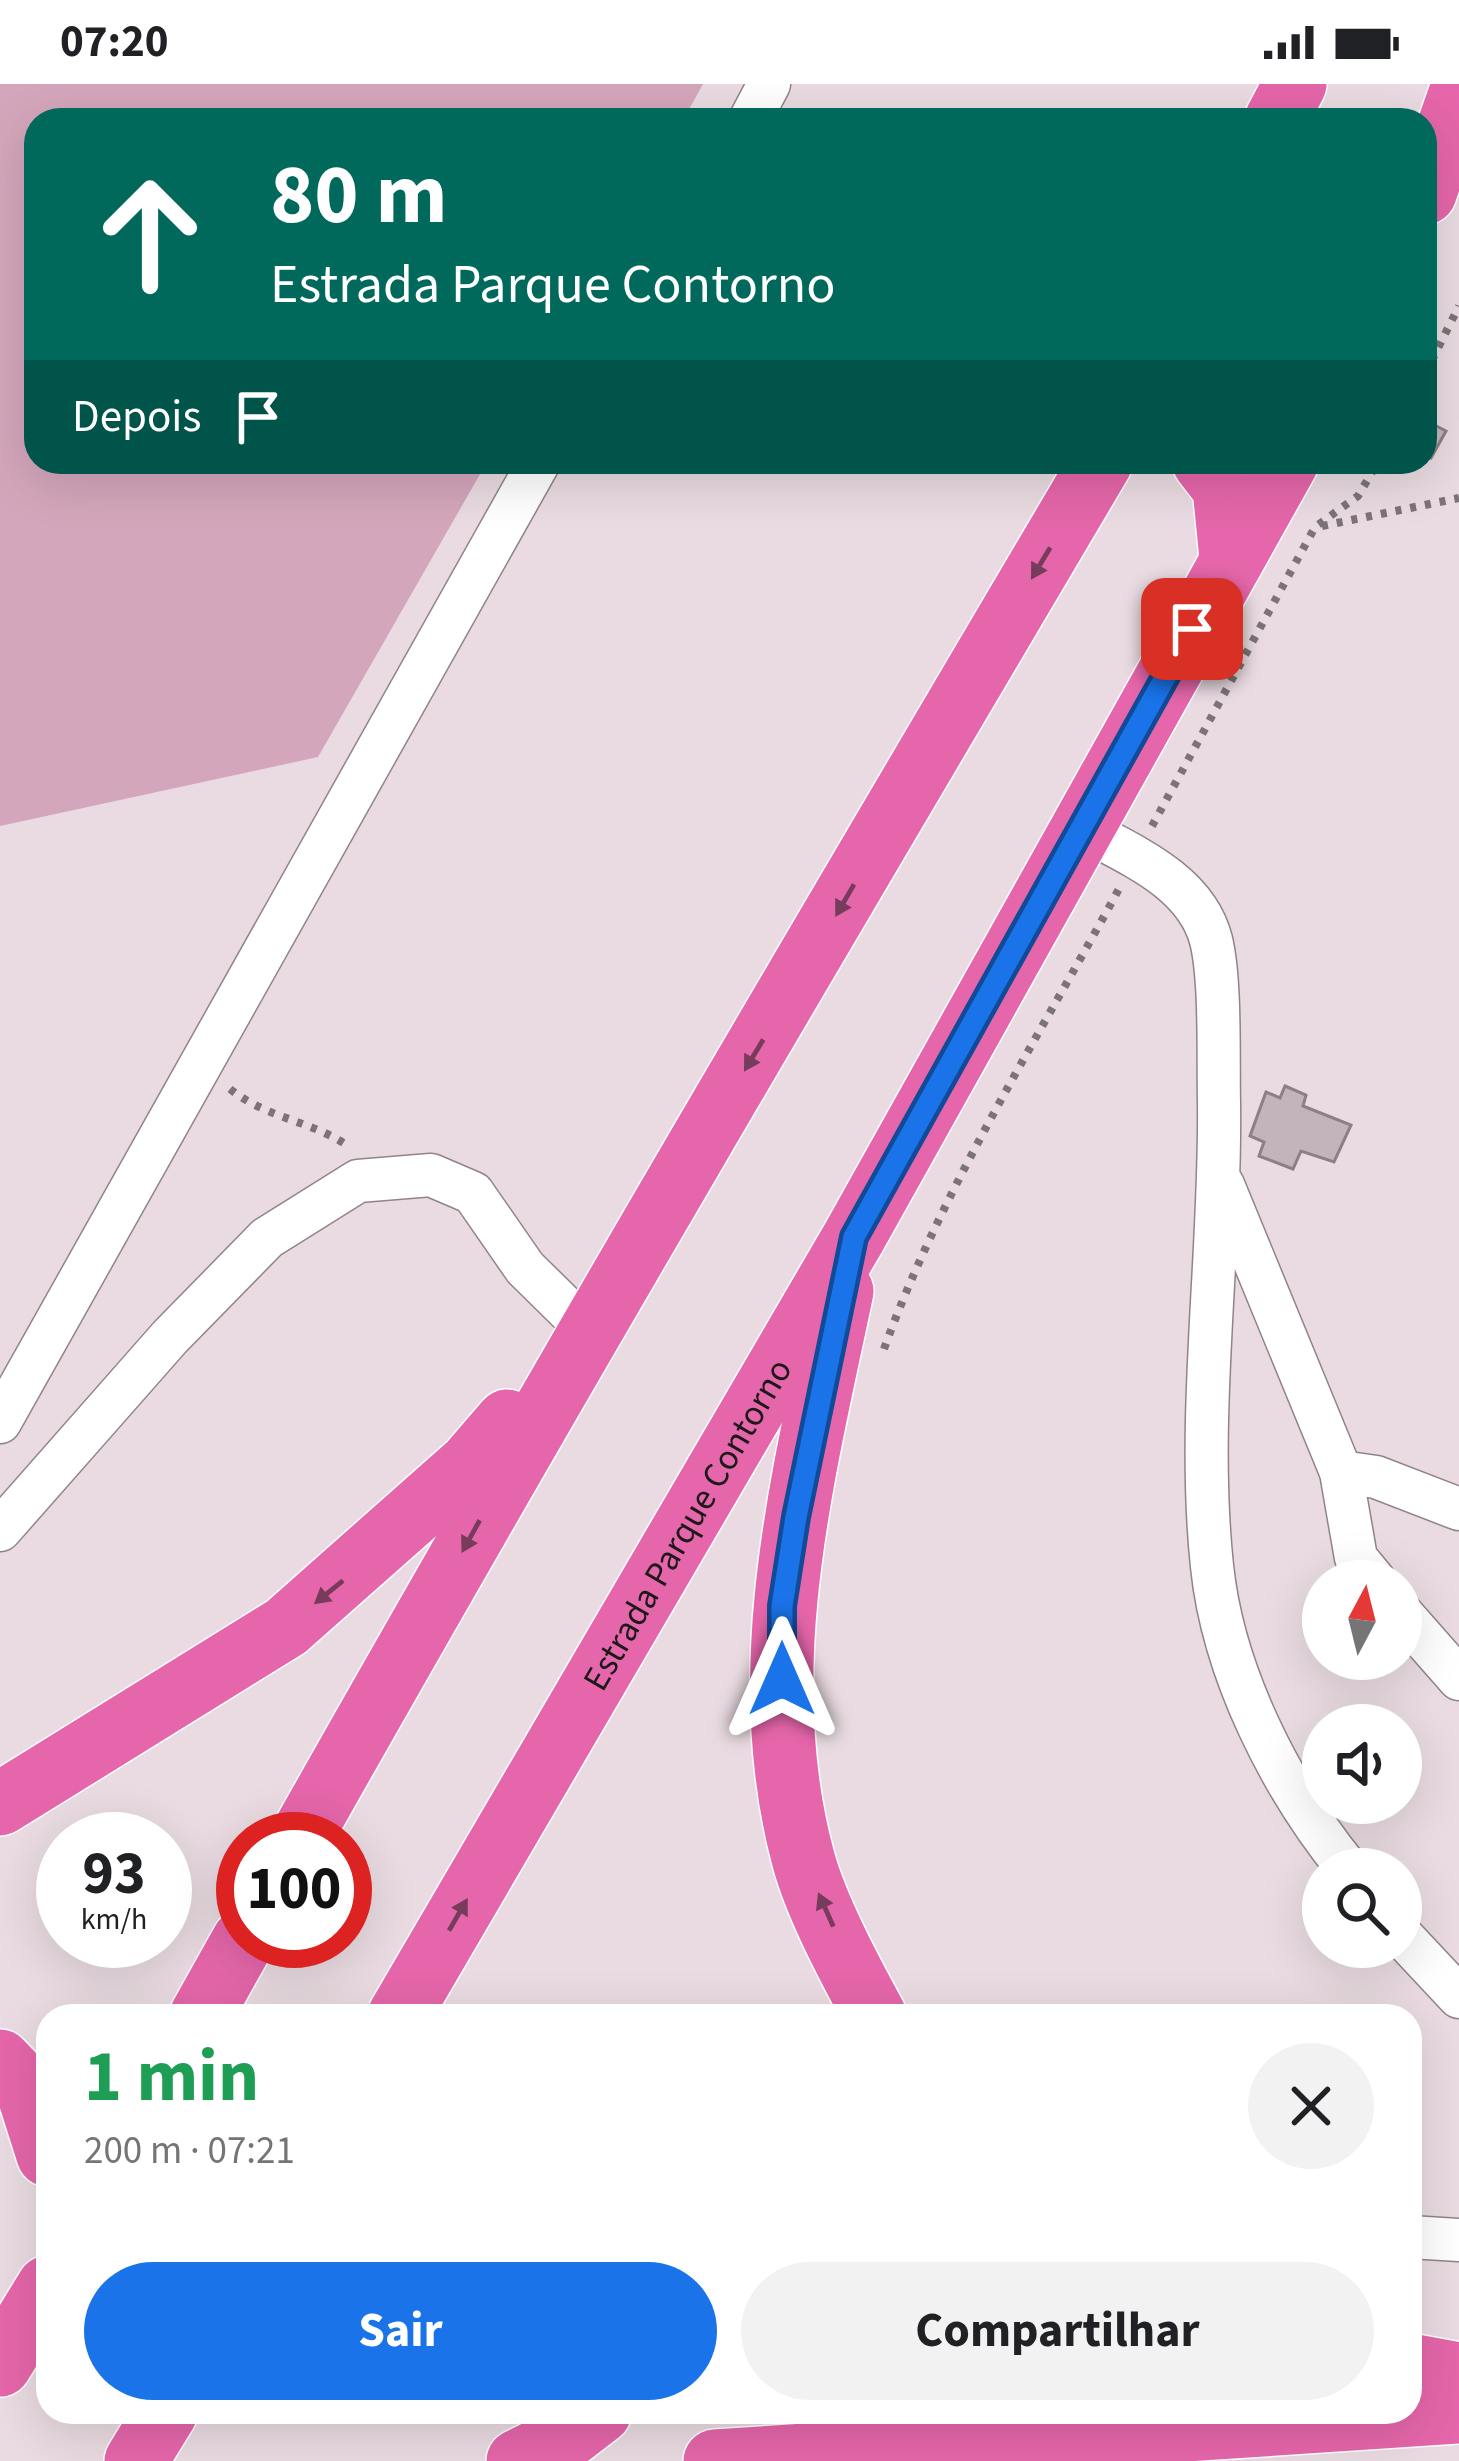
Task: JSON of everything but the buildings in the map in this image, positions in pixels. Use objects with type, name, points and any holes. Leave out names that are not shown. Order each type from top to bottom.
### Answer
[{"type":"highway","points":[[1437,160],[1459,98]]},
{"type":"highway","points":[[315,1812],[587,1329],[753,1058],[1094,474]]},
{"type":"highway","points":[[1213,474],[1224,488],[1234,550]]},
{"type":"highway","name":"Estrada Parque Contorno","points":[[406,2004],[854,1237],[1110,844],[1234,550],[1280,474]]},
{"type":"highway","points":[[854,1237],[782,1606],[782,1720],[803,1860],[869,2004]]},
{"type":"highway","points":[[0,1804],[286,1627],[470,1464],[587,1329]]},
{"type":"highway","points":[[208,2004],[228,1968]]},
{"type":"highway","points":[[0,2061],[27,2090],[36,2118]]},
{"type":"highway","points":[[0,2366],[36,2298]]},
{"type":"highway","points":[[1422,2367],[1459,2374]]},
{"type":"highway","points":[[1422,2414],[1459,2412]]},
{"type":"highway","points":[[518,2461],[585,2424]]},
{"type":"highway","points":[[715,2461],[1277,2424]]},
{"type":"street","points":[[0,1422],[531,474]]},
{"type":"street","points":[[1110,844],[1186,892],[1211,940],[1220,1179],[1212,1283],[1212,1569],[1246,1700],[1307,1818],[1331,1848]]},
{"type":"street","points":[[0,1530],[170,1337],[266,1238],[358,1181],[431,1175],[473,1193],[524,1268],[587,1329]]},
{"type":"street","points":[[1220,1179],[1341,1472],[1358,1560]]},
{"type":"street","points":[[1341,1472],[1376,1477],[1459,1509]]},
{"type":"street","points":[[1422,1637],[1459,1679]]},
{"type":"street","points":[[1422,1957],[1459,1997]]},
{"type":"street","points":[[1422,2238],[1459,2240]]},
{"type":"path","points":[[1437,350],[1459,306]]},
{"type":"path","points":[[877,1369],[903,1295],[954,1195],[1110,844],[1316,527],[1358,496],[1371,474]]},
{"type":"path","points":[[1234,550],[1316,527],[1459,498]]},
{"type":"path","points":[[202,1064],[246,1102],[270,1116],[326,1132],[389,1178]]},
{"type":"shaded area","points":[[0,84],[703,84],[690,108],[24,108],[24,474],[480,474],[318,757],[0,826]]},
{"type":"route","points":[[782,1679],[782,1606],[796,1517],[854,1237],[1085,830],[1192,629]]}]
